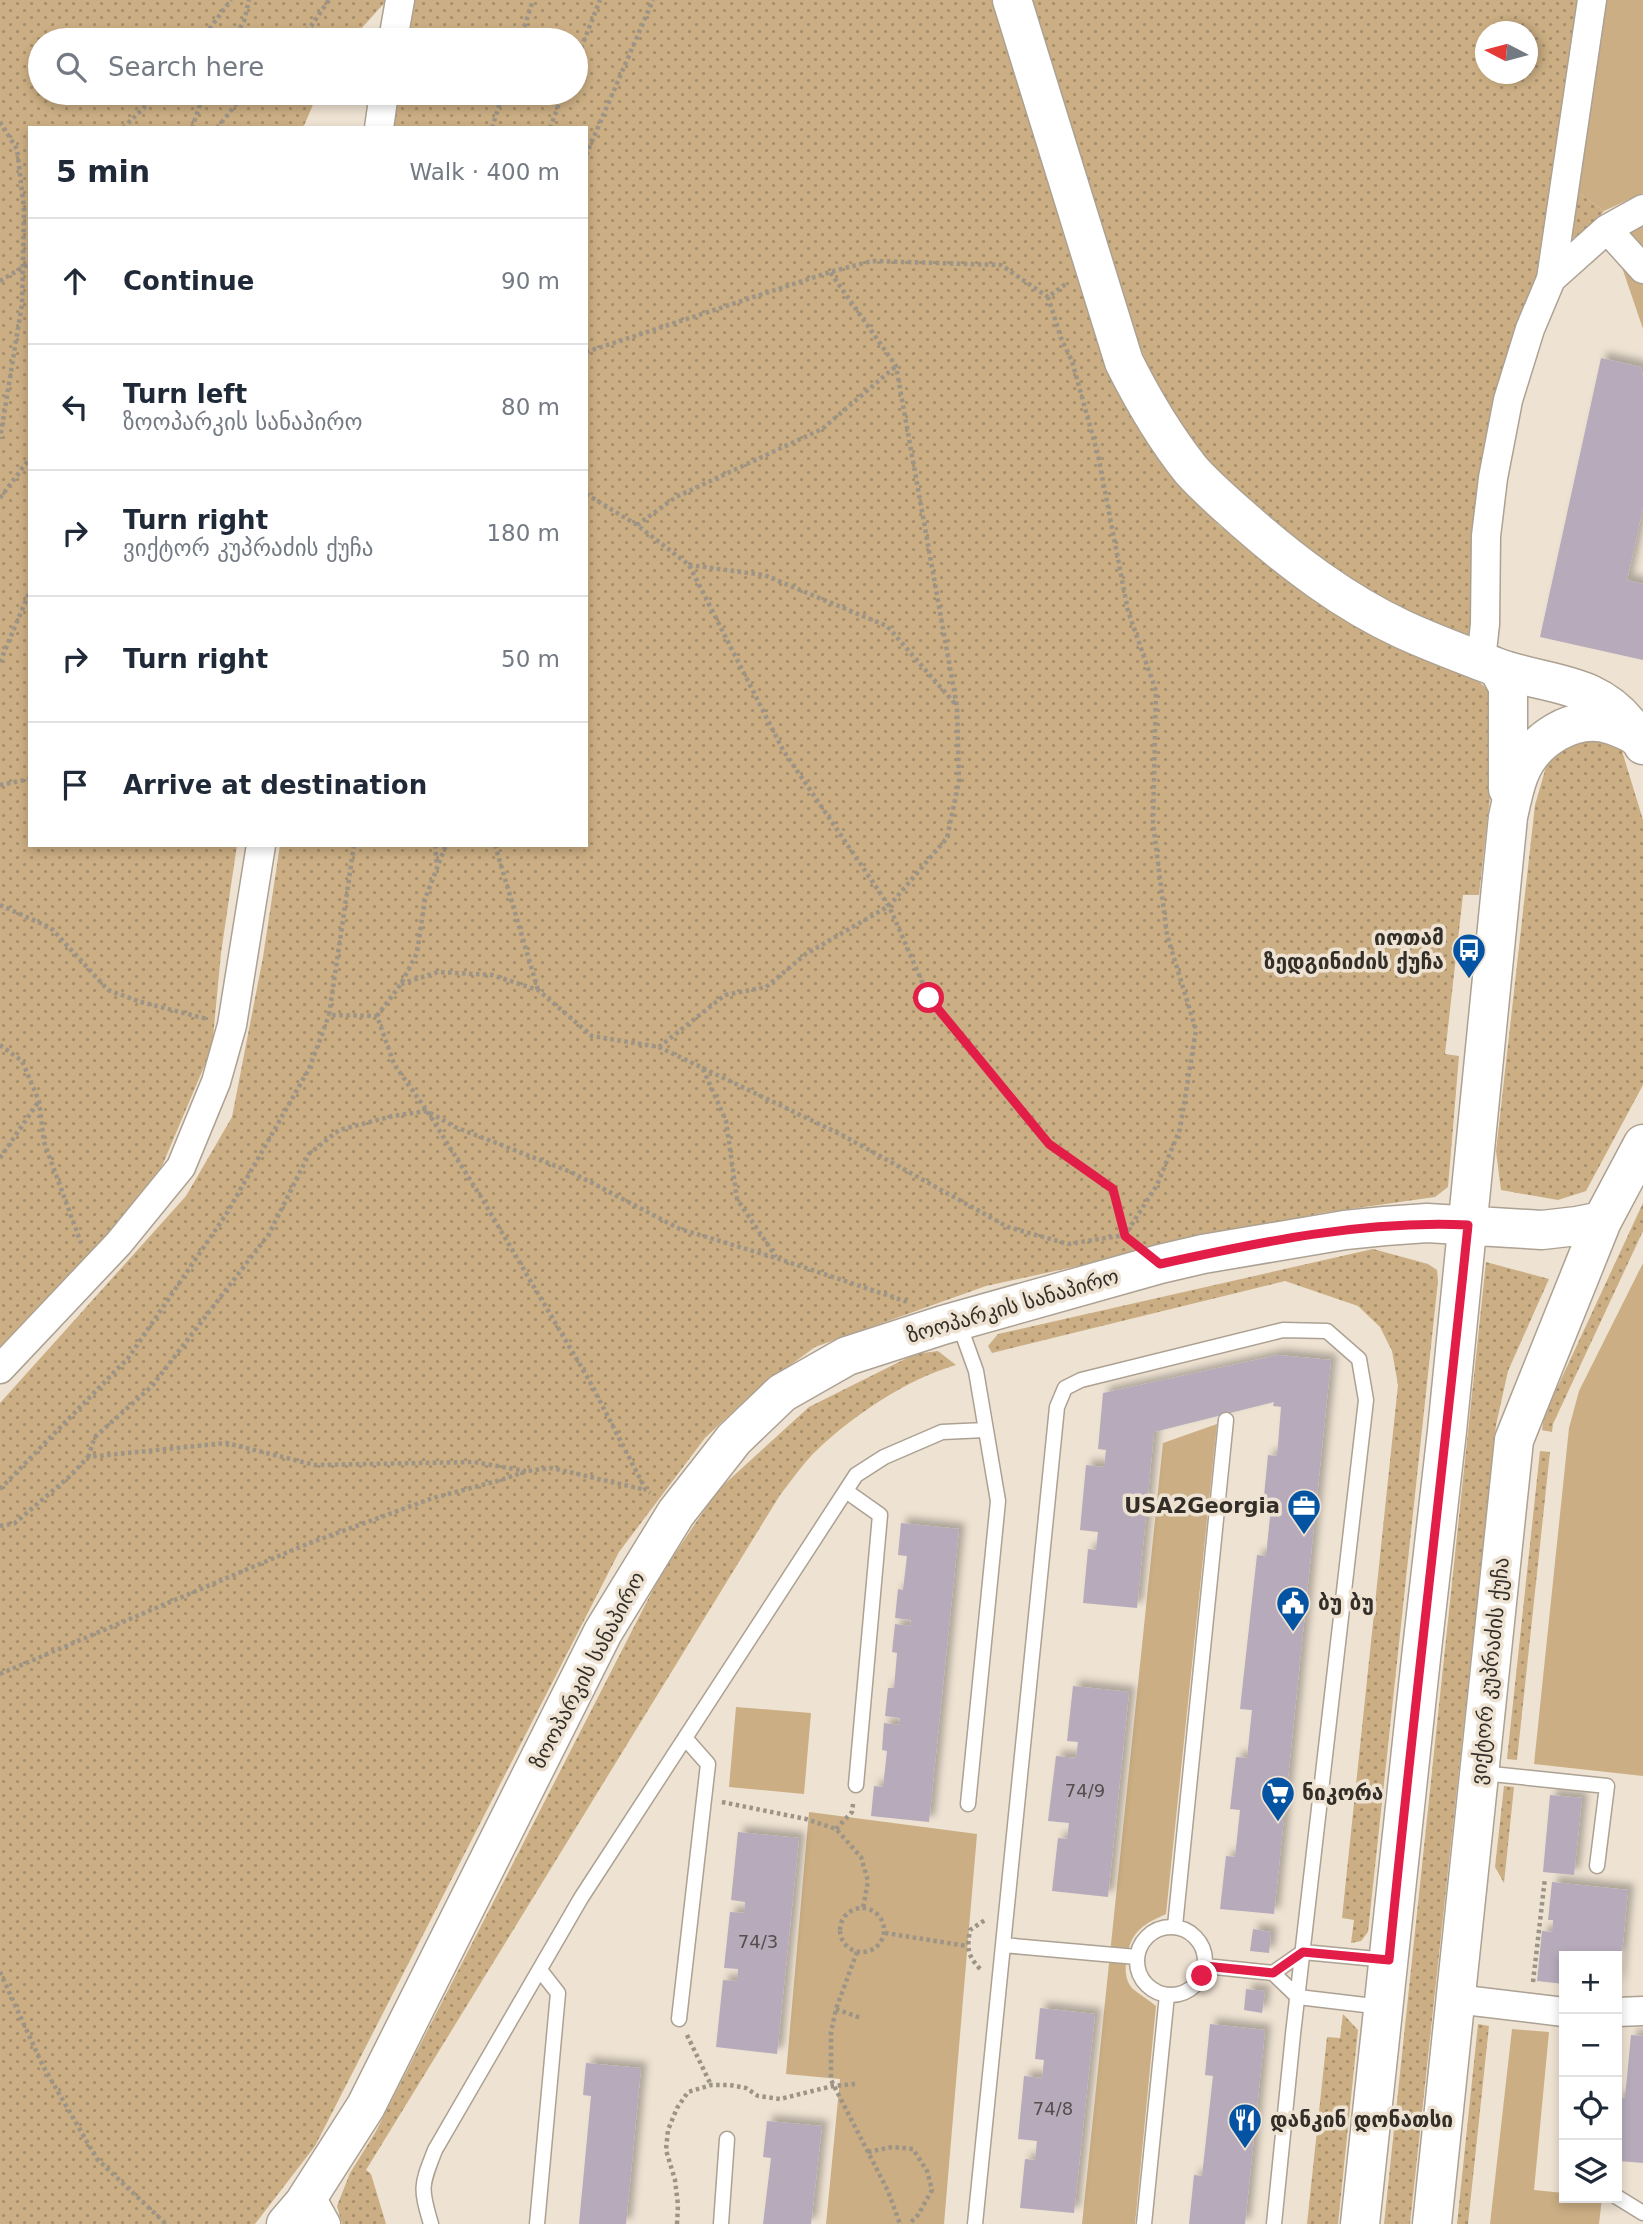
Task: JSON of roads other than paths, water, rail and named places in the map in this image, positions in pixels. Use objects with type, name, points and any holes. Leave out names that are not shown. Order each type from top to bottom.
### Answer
[{"type":"main road","points":[[1012,0],[1124,362],[1146,407],[1193,471],[1233,510],[1314,577],[1351,601],[1402,629],[1490,664],[1579,689],[1602,700],[1615,708],[1642,743]]},
{"type":"main road","points":[[1360,2224],[1447,1432],[1508,817],[1508,687],[1490,664]]},
{"type":"main road","points":[[1508,817],[1520,773],[1532,753],[1548,737],[1567,726],[1606,723],[1623,729],[1642,743]]},
{"type":"main road","name":"ვიქტორ კუპრაძის ქუჩა","points":[[1433,2224],[1514,1440],[1602,1221],[1643,1144]]},
{"type":"main road","name":"ზოოპარკის სანაპირო","points":[[286,2224],[318,2209],[366,2106],[603,1632],[676,1513],[734,1438],[782,1394],[847,1356],[958,1321],[1160,1264],[1345,1230],[1427,1223],[1542,1230],[1602,1221]]},
{"type":"street","points":[[395,28],[400,0]]},
{"type":"street","points":[[1490,664],[1485,624],[1486,536],[1493,478],[1508,400],[1530,329],[1551,279],[1592,0]]},
{"type":"street","points":[[379,126],[382,105]]},
{"type":"street","points":[[1551,279],[1607,229],[1643,209]]},
{"type":"street","points":[[1607,229],[1643,269]]},
{"type":"street","points":[[0,1368],[119,1243],[181,1167],[216,1082],[232,1025],[261,847]]},
{"type":"street","points":[[1456,1999],[1559,2011]]},
{"type":"street","points":[[1622,2012],[1643,2011]]},
{"type":"lane","points":[[958,1321],[976,1371],[998,1501],[968,1804]]},
{"type":"lane","points":[[975,2224],[1057,1407],[1065,1388],[1081,1380],[1283,1330],[1327,1331],[1359,1359],[1366,1400],[1274,2224]]},
{"type":"lane","points":[[1175,1926],[1226,1420]]},
{"type":"lane","points":[[431,2224],[422,2195],[423,2179],[435,2150],[581,1898],[856,1475],[884,1457],[942,1432],[985,1430]]},
{"type":"lane","points":[[846,1491],[880,1515],[856,1785]]},
{"type":"lane","points":[[679,2019],[708,1764],[685,1738]]},
{"type":"lane","points":[[1480,1773],[1607,1786],[1597,1866]]},
{"type":"lane","points":[[1175,1926],[1186,1929],[1202,1944],[1205,1966],[1196,1984],[1188,1991],[1167,1996],[1157,1993],[1141,1978],[1136,1957],[1145,1938],[1164,1927],[1175,1926]]},
{"type":"lane","points":[[1003,1945],[1136,1957]]},
{"type":"lane","points":[[1273,1973],[1303,1952],[1389,1960]]},
{"type":"lane","points":[[1205,1966],[1273,1973],[1298,1997],[1384,2007]]},
{"type":"lane","points":[[537,2224],[558,1993],[540,1970]]},
{"type":"lane","points":[[1144,2224],[1167,1996]]},
{"type":"lane","points":[[721,2224],[727,2138]]},
{"type":"lane","points":[[1622,2200],[1643,2213]]},
{"type":"place","name":"იოთამ ზედგინიძის ქუჩა","points":[[1469,980]]},
{"type":"place","name":"USA2Georgia","points":[[1304,1536]]},
{"type":"place","name":"ბუ ბუ","points":[[1293,1633]]},
{"type":"place","name":"ნიკორა","points":[[1278,1823]]},
{"type":"place","name":"დანკინ დონათსი","points":[[1245,2150]]}]
